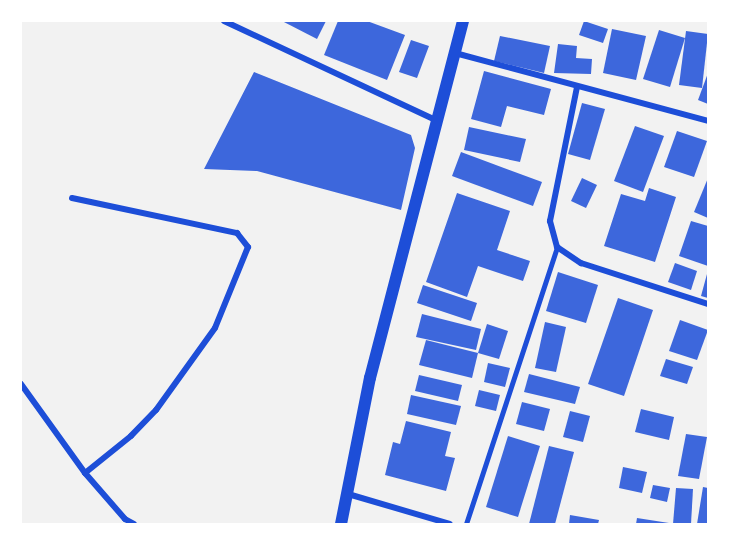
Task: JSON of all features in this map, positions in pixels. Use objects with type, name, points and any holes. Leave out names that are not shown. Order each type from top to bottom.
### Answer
[{"type":"main road","points":[[341,524],[370,378],[435,120],[463,21]]},
{"type":"street","points":[[224,21],[435,120]]},
{"type":"street","points":[[454,53],[708,121]]},
{"type":"street","points":[[577,87],[550,221],[557,247],[580,263],[708,304]]},
{"type":"street","points":[[72,198],[192,222],[237,233],[246,240],[246,256],[215,328],[156,410],[131,436],[85,473]]},
{"type":"street","points":[[21,384],[122,521],[134,524]]},
{"type":"street","points":[[348,494],[450,524]]},
{"type":"lane","points":[[466,524],[557,247]]},
{"type":"building","points":[[282,21],[326,21],[317,39]]},
{"type":"building","points":[[338,21],[367,21],[405,35],[387,80],[324,55]]},
{"type":"building","points":[[584,21],[608,29],[603,43],[579,35]]},
{"type":"building","points":[[612,29],[646,36],[636,80],[603,73]]},
{"type":"building","points":[[659,30],[685,38],[670,87],[643,79]]},
{"type":"building","points":[[686,31],[708,34],[702,88],[679,85]]},
{"type":"building","points":[[500,36],[550,46],[544,73],[494,61]]},
{"type":"building","points":[[411,40],[429,46],[417,78],[399,72]]},
{"type":"building","points":[[558,44],[577,46],[576,58],[592,59],[591,74],[554,73]]},
{"type":"building","points":[[484,71],[551,89],[544,115],[507,106],[501,127],[471,119]]},
{"type":"building","points":[[254,72],[411,135],[415,148],[401,210],[257,171],[204,169]]},
{"type":"building","points":[[708,73],[708,104],[698,100]]},
{"type":"building","points":[[582,103],[605,109],[590,160],[568,154]]},
{"type":"building","points":[[635,126],[664,136],[643,192],[614,181]]},
{"type":"building","points":[[469,127],[526,139],[520,162],[464,150]]},
{"type":"building","points":[[677,131],[707,141],[694,177],[664,167]]},
{"type":"building","points":[[461,152],[542,182],[533,206],[452,176]]},
{"type":"building","points":[[582,178],[597,185],[586,208],[571,201]]},
{"type":"building","points":[[708,178],[708,218],[694,212]]},
{"type":"building","points":[[649,188],[676,197],[655,262],[604,246],[621,194],[645,201]]},
{"type":"building","points":[[457,193],[510,211],[497,250],[530,261],[523,281],[478,266],[467,297],[426,282]]},
{"type":"building","points":[[691,221],[708,226],[708,266],[679,256]]},
{"type":"building","points":[[675,263],[697,271],[691,290],[668,282]]},
{"type":"building","points":[[558,272],[598,285],[586,323],[546,311]]},
{"type":"building","points":[[708,274],[708,298],[701,296]]},
{"type":"building","points":[[423,285],[477,303],[471,321],[417,303]]},
{"type":"building","points":[[618,298],[653,310],[624,396],[588,384]]},
{"type":"building","points":[[422,314],[481,329],[476,350],[416,337]]},
{"type":"building","points":[[680,320],[708,330],[697,360],[669,351]]},
{"type":"building","points":[[545,322],[566,327],[556,372],[535,368]]},
{"type":"building","points":[[487,324],[508,331],[499,359],[478,353]]},
{"type":"building","points":[[426,340],[478,353],[472,378],[419,365]]},
{"type":"building","points":[[666,359],[693,367],[687,384],[660,376]]},
{"type":"building","points":[[488,363],[510,368],[505,387],[484,382]]},
{"type":"building","points":[[529,374],[580,387],[575,404],[524,392]]},
{"type":"building","points":[[419,375],[462,385],[458,401],[415,391]]},
{"type":"building","points":[[479,390],[500,395],[496,411],[475,406]]},
{"type":"building","points":[[411,395],[461,406],[456,425],[407,414]]},
{"type":"building","points":[[522,402],[550,409],[544,431],[516,424]]},
{"type":"building","points":[[641,409],[674,417],[669,440],[635,432]]},
{"type":"building","points":[[570,411],[590,416],[583,442],[563,437]]},
{"type":"building","points":[[406,421],[451,432],[445,456],[455,458],[446,491],[385,475],[393,442],[400,444]]},
{"type":"building","points":[[686,434],[707,437],[699,479],[678,476]]},
{"type":"building","points":[[508,436],[540,446],[518,517],[486,507]]},
{"type":"building","points":[[549,446],[574,452],[555,524],[529,524]]},
{"type":"building","points":[[623,467],[647,472],[642,493],[619,488]]},
{"type":"building","points":[[653,485],[670,488],[667,502],[650,498]]},
{"type":"building","points":[[703,487],[708,488],[708,524],[697,524]]},
{"type":"building","points":[[676,488],[693,489],[691,524],[673,524]]},
{"type":"building","points":[[570,515],[599,520],[598,524],[569,524]]},
{"type":"building","points":[[637,518],[669,523],[669,524],[636,524]]}]
